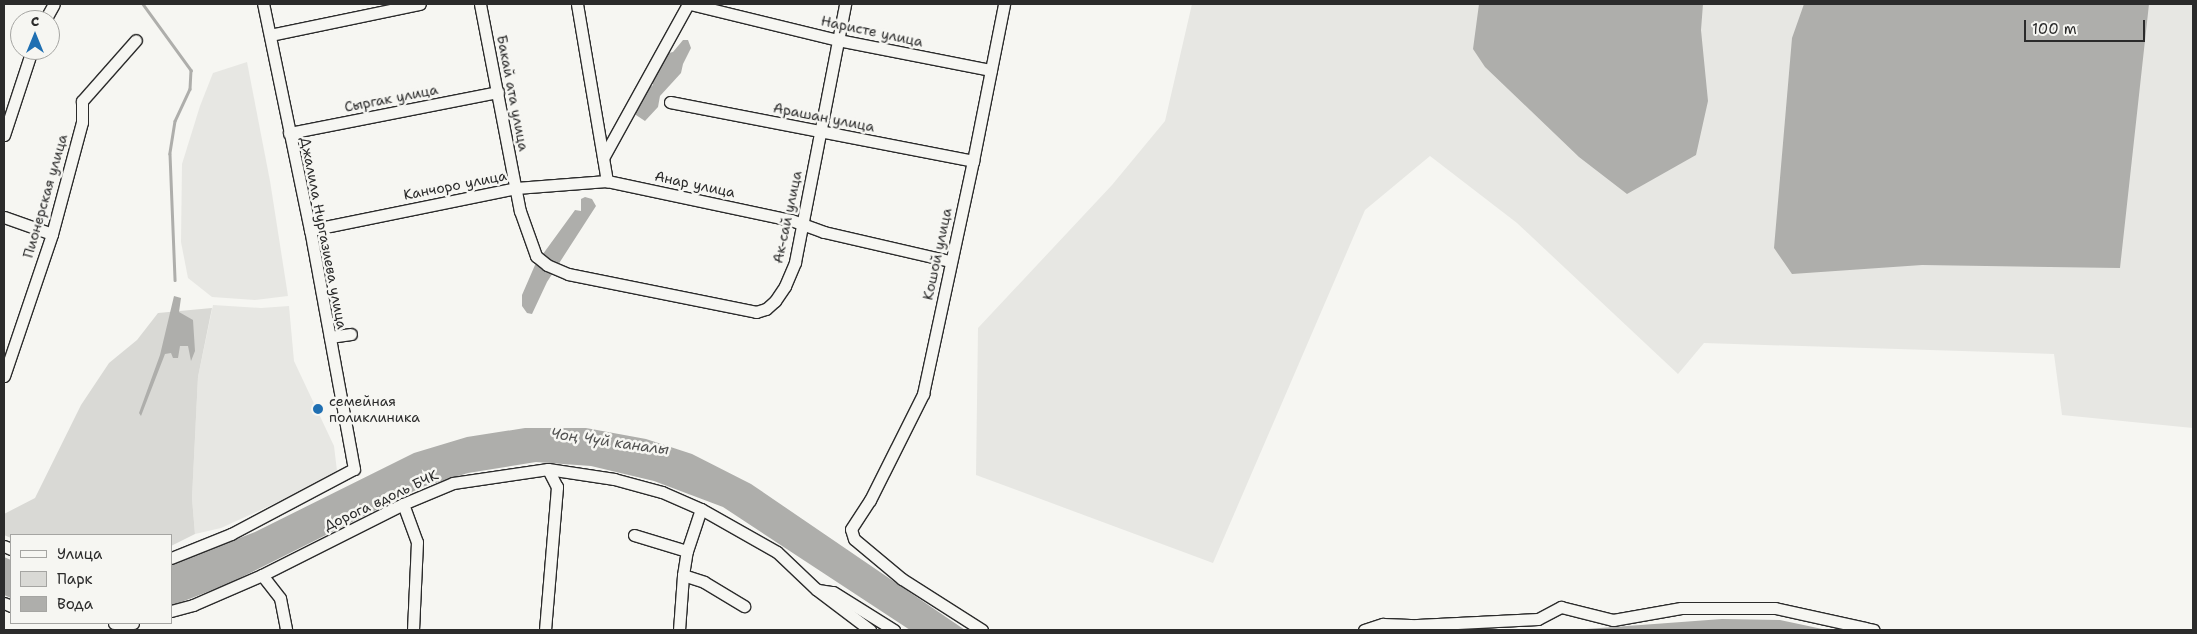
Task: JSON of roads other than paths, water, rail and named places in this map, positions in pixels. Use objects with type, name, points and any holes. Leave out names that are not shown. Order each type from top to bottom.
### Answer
[{"type":"street","name":"Джалила Нургазиева улица","points":[[172,558],[232,534],[354,469],[310,230],[263,4]]},
{"type":"street","points":[[270,35],[420,4]]},
{"type":"street","name":"Бакай ата улица","points":[[480,4],[516,188]]},
{"type":"street","points":[[577,4],[607,181]]},
{"type":"street","points":[[603,158],[689,4]]},
{"type":"street","name":"Наристе улица","points":[[689,4],[838,40],[991,70]]},
{"type":"street","name":"Ак-сай улица","points":[[516,188],[520,211],[536,256],[547,265],[568,274],[756,312],[771,305],[785,286],[795,262],[845,4]]},
{"type":"street","name":"Кошой улица","points":[[982,630],[902,579],[854,539],[851,529],[870,500],[922,394],[973,162],[1004,4]]},
{"type":"street","name":"Пионерская улица","points":[[4,376],[52,234],[82,122],[82,101],[136,40]]},
{"type":"street","points":[[4,135],[29,60]]},
{"type":"street","name":"Сыргак улица","points":[[289,133],[498,92]]},
{"type":"street","name":"Арашан улица","points":[[670,102],[973,162]]},
{"type":"street","name":"Канчоро улица","points":[[310,230],[516,188],[607,181]]},
{"type":"street","name":"Анар улица","points":[[607,181],[791,220],[824,232],[950,260]]},
{"type":"street","points":[[4,218],[52,234]]},
{"type":"street","points":[[330,338],[351,334]]},
{"type":"street","points":[[545,630],[557,487],[548,469]]},
{"type":"street","name":"Дорога вдоль БЧК","points":[[172,611],[193,605],[262,574],[403,504],[453,483],[548,469],[614,479],[662,492],[701,509],[777,552],[816,589],[870,630]]},
{"type":"street","points":[[403,504],[417,542],[413,630]]},
{"type":"street","points":[[678,630],[687,551],[701,509]]},
{"type":"street","points":[[634,535],[687,551]]},
{"type":"street","points":[[262,574],[280,598],[286,630]]},
{"type":"street","points":[[683,575],[704,582],[744,606]]},
{"type":"street","points":[[816,589],[833,592],[878,618],[894,630]]},
{"type":"street","points":[[1364,630],[1382,624],[1416,628],[1538,618],[1561,607],[1612,620],[1681,608],[1775,608],[1874,630]]},
{"type":"street","points":[[878,618],[880,630]]},
{"type":"water","points":[[1479,4],[1703,4],[1701,30],[1708,101],[1696,155],[1627,194],[1579,157],[1485,67],[1473,49]]},
{"type":"water","points":[[1804,4],[2149,4],[2120,268],[1922,265],[1792,274],[1774,248],[1792,38]]},
{"type":"water","points":[[683,40],[688,40],[691,48],[681,73],[660,96],[658,107],[645,121],[636,115],[635,104],[646,85],[649,88],[653,85],[651,77],[664,54],[673,52]]},
{"type":"water","points":[[585,197],[592,199],[596,206],[547,282],[532,314],[527,313],[522,306],[522,295],[535,265],[575,210],[581,211],[581,199]]},
{"type":"water","points":[[174,296],[181,298],[179,312],[193,320],[195,351],[191,361],[188,346],[180,346],[178,358],[173,358],[171,353],[165,354],[141,416],[139,413],[160,355]]},
{"type":"water","name":"Чоң Чүй каналы","points":[[525,428],[586,428],[646,439],[692,454],[751,484],[965,630],[910,630],[723,507],[654,481],[591,466],[536,462],[468,473],[422,487],[228,584],[172,606],[172,565],[255,532],[414,453],[467,437]]},
{"type":"water","points":[[4,557],[10,560],[10,598],[4,595]]},
{"type":"water","points":[[1722,619],[1780,620],[1827,630],[1573,630]]},
{"type":"waterway","points":[[143,4],[191,70],[190,89],[175,121],[170,154],[175,280]]},
{"type":"place","name":"семейная поликлиника","points":[[318,409]]}]
